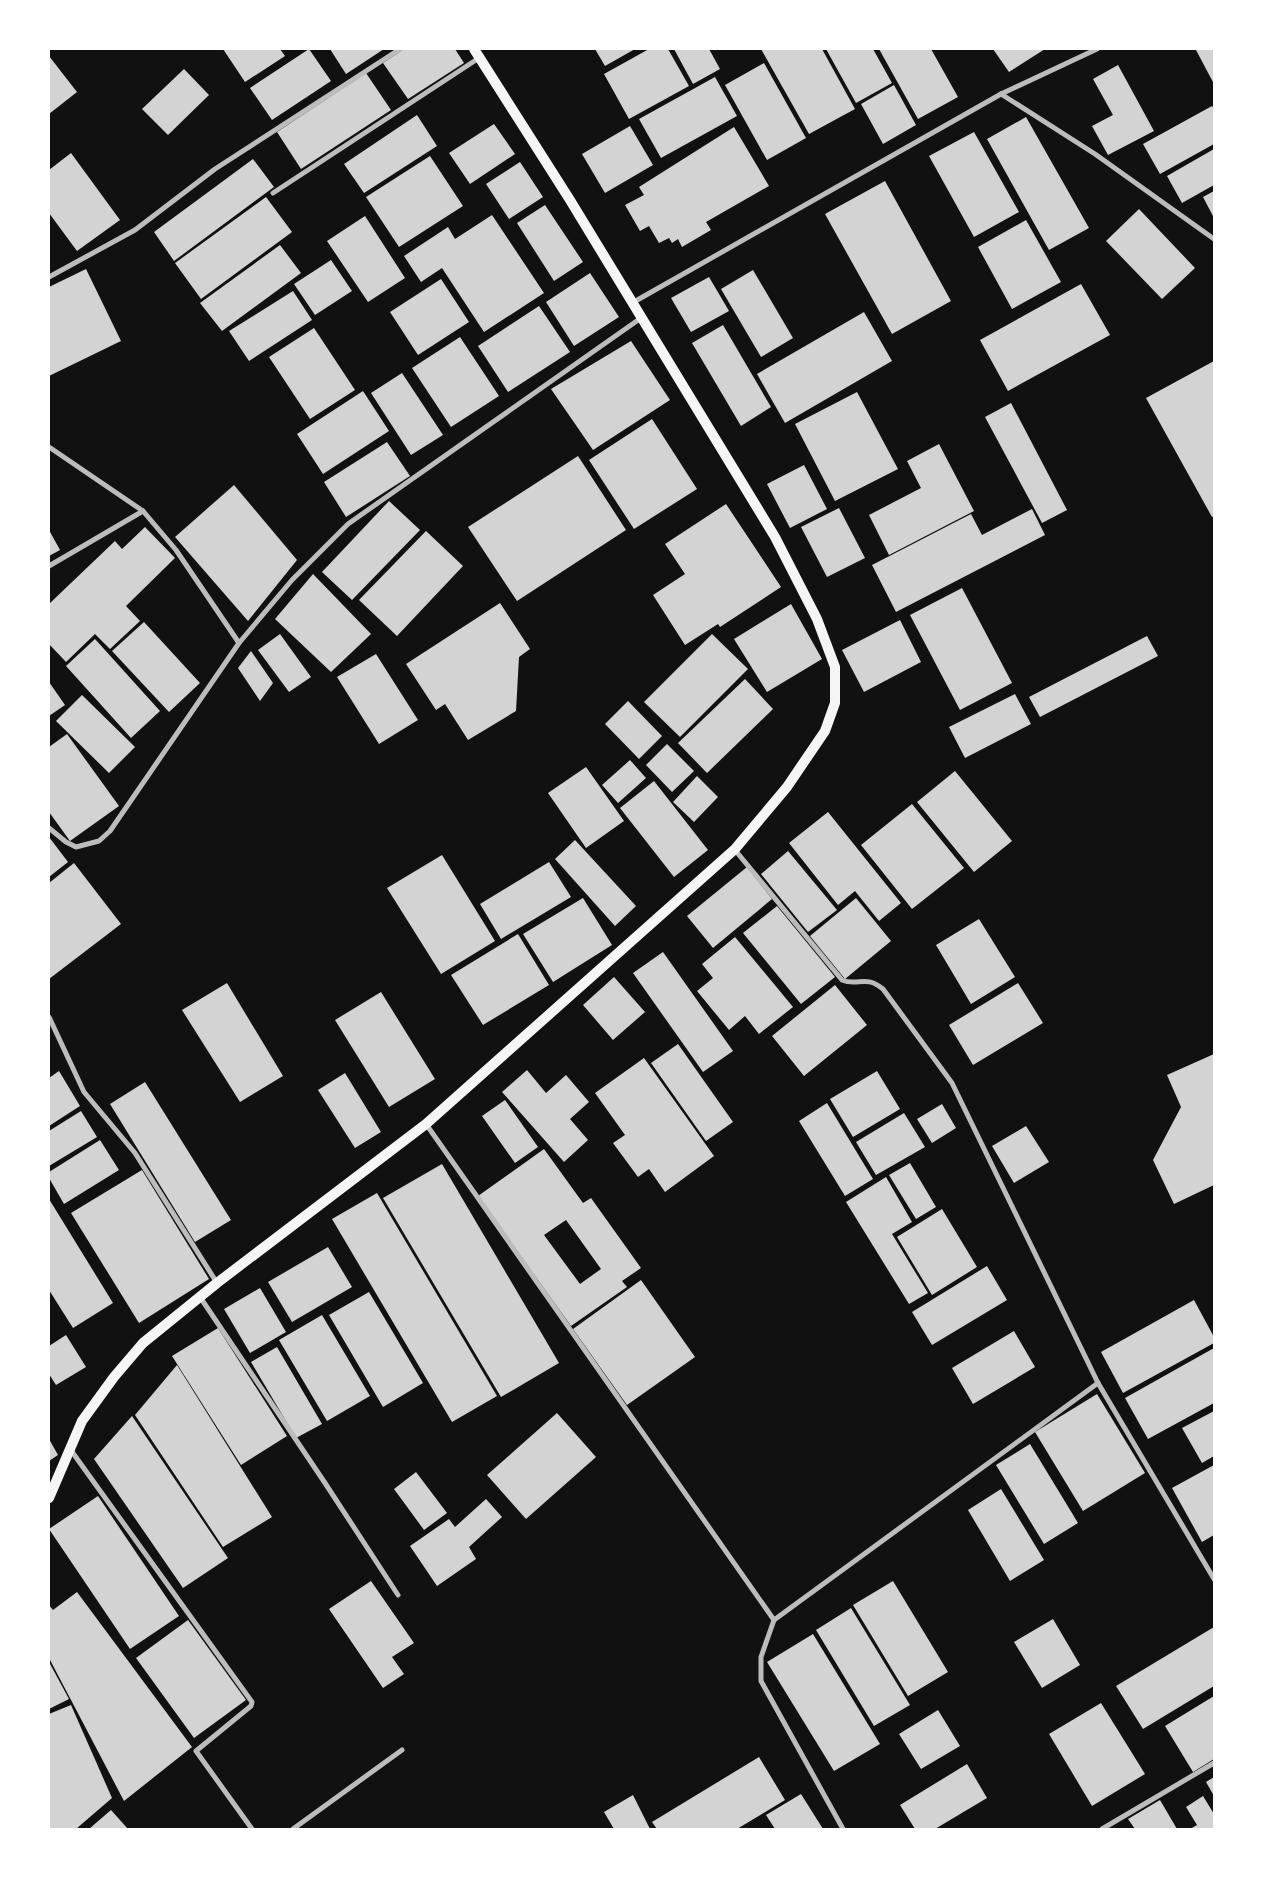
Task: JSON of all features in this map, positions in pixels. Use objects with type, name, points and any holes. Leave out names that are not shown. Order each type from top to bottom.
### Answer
[{"type":"main road","points":[[49,1498],[82,1421],[114,1377],[143,1343],[217,1283],[426,1124],[734,849],[787,788],[824,731],[835,703],[835,667],[817,618],[774,537],[570,200],[477,53]]},
{"type":"street","points":[[49,277],[135,230],[215,169],[272,130],[400,49]]},
{"type":"street","points":[[632,303],[1001,94],[1096,49]]},
{"type":"street","points":[[273,193],[477,53]]},
{"type":"street","points":[[1001,94],[1095,154],[1214,239]]},
{"type":"street","points":[[49,828],[66,842],[76,847],[99,841],[110,831],[239,643],[292,580],[348,524],[641,318]]},
{"type":"street","points":[[49,447],[143,511],[176,550],[239,643]]},
{"type":"street","points":[[49,566],[143,511]]},
{"type":"street","points":[[734,849],[842,980],[848,983],[867,980],[876,983],[883,989],[952,1082],[1098,1383],[1214,1579]]},
{"type":"street","points":[[49,1017],[84,1092],[135,1153],[217,1283]]},
{"type":"street","points":[[426,1124],[774,1620]]},
{"type":"street","points":[[200,1297],[326,1483],[398,1595]]},
{"type":"street","points":[[843,1829],[761,1681],[761,1658],[774,1620],[1098,1383]]},
{"type":"street","points":[[70,1449],[252,1702],[251,1706],[196,1751],[252,1829]]},
{"type":"street","points":[[293,1829],[402,1750]]},
{"type":"street","points":[[1102,1829],[1214,1764]]},
{"type":"building","points":[[223,49],[280,49],[285,56],[245,82]]},
{"type":"building","points":[[309,49],[331,81],[272,120],[250,88]]},
{"type":"building","points":[[330,49],[384,49],[346,74]]},
{"type":"building","points":[[404,49],[455,49],[464,63],[408,99],[383,63]]},
{"type":"building","points":[[595,49],[635,49],[605,66]]},
{"type":"building","points":[[649,49],[668,49],[689,86],[629,119],[604,74]]},
{"type":"building","points":[[674,49],[709,49],[720,69],[693,84]]},
{"type":"building","points":[[761,49],[822,49],[855,109],[809,134]]},
{"type":"building","points":[[826,49],[873,49],[892,83],[856,103]]},
{"type":"building","points":[[879,49],[931,49],[958,97],[918,119]]},
{"type":"building","points":[[993,49],[1045,49],[1009,72]]},
{"type":"building","points":[[1214,49],[1214,84],[1196,50]]},
{"type":"building","points":[[49,56],[77,92],[49,114]]},
{"type":"building","points":[[764,63],[806,138],[767,160],[725,85]]},
{"type":"building","points":[[1118,65],[1154,131],[1108,155],[1092,126],[1113,115],[1093,79]]},
{"type":"building","points":[[184,69],[209,95],[168,135],[142,109]]},
{"type":"building","points":[[366,73],[391,110],[301,169],[277,132]]},
{"type":"building","points":[[715,77],[737,116],[661,158],[639,119]]},
{"type":"building","points":[[894,85],[916,125],[883,144],[861,104]]},
{"type":"building","points":[[1212,106],[1214,109],[1214,144],[1160,174],[1143,144]]},
{"type":"building","points":[[417,115],[437,146],[364,193],[344,164]]},
{"type":"building","points":[[1026,117],[1089,228],[1049,250],[987,139]]},
{"type":"building","points":[[494,124],[515,154],[470,184],[449,153]]},
{"type":"building","points":[[630,126],[653,165],[605,193],[582,154]]},
{"type":"building","points":[[734,127],[769,186],[706,222],[711,230],[682,247],[678,239],[672,243],[669,238],[659,243],[649,226],[640,231],[625,205],[644,195],[639,187]]},
{"type":"building","points":[[974,132],[1019,212],[974,237],[929,156]]},
{"type":"building","points":[[1214,149],[1214,185],[1182,203],[1167,176]]},
{"type":"building","points":[[71,153],[120,220],[77,251],[49,213],[49,170]]},
{"type":"building","points":[[430,156],[463,206],[399,247],[366,197]]},
{"type":"building","points":[[253,159],[274,187],[174,261],[154,232]]},
{"type":"building","points":[[520,162],[543,197],[509,219],[486,184]]},
{"type":"building","points":[[885,181],[951,301],[892,334],[825,214]]},
{"type":"building","points":[[1214,191],[1214,218],[1203,197]]},
{"type":"building","points":[[266,197],[292,232],[201,299],[175,263]]},
{"type":"building","points":[[545,205],[583,262],[554,281],[517,223]]},
{"type":"building","points":[[1139,209],[1195,268],[1162,299],[1106,241]]},
{"type":"building","points":[[492,215],[544,293],[484,332],[442,268],[421,282],[404,256],[448,227],[455,239]]},
{"type":"building","points":[[365,216],[405,278],[368,302],[327,241]]},
{"type":"building","points":[[1026,220],[1061,282],[1012,309],[978,247]]},
{"type":"building","points":[[280,245],[301,273],[222,331],[200,303]]},
{"type":"building","points":[[331,260],[352,291],[315,315],[294,284]]},
{"type":"building","points":[[86,269],[121,341],[49,376],[49,287]]},
{"type":"building","points":[[753,270],[793,338],[761,357],[721,289]]},
{"type":"building","points":[[590,273],[619,317],[574,346],[546,302]]},
{"type":"building","points":[[709,277],[729,311],[691,332],[671,298]]},
{"type":"building","points":[[441,279],[469,322],[418,355],[390,312]]},
{"type":"building","points":[[1081,284],[1110,335],[1008,391],[980,340]]},
{"type":"building","points":[[293,291],[312,320],[249,361],[229,331]]},
{"type":"building","points":[[539,306],[570,352],[508,392],[478,346]]},
{"type":"building","points":[[864,312],[892,361],[785,423],[757,374]]},
{"type":"building","points":[[723,325],[771,407],[741,426],[692,343]]},
{"type":"building","points":[[314,328],[355,390],[310,419],[269,357]]},
{"type":"building","points":[[460,337],[499,396],[451,427],[412,368]]},
{"type":"building","points":[[631,341],[670,400],[593,450],[551,389]]},
{"type":"building","points":[[1214,361],[1214,516],[1212,517],[1146,398]]},
{"type":"building","points":[[402,373],[443,435],[411,455],[371,393]]},
{"type":"building","points":[[363,391],[389,431],[323,474],[297,434]]},
{"type":"building","points":[[857,392],[898,469],[835,501],[795,424]]},
{"type":"building","points":[[1011,403],[1067,510],[1042,523],[985,417]]},
{"type":"building","points":[[652,419],[697,489],[634,529],[589,460]]},
{"type":"building","points":[[387,442],[410,476],[346,517],[324,482]]},
{"type":"building","points":[[939,444],[974,511],[889,555],[869,515],[921,488],[907,461]]},
{"type":"building","points":[[578,456],[626,530],[517,601],[468,527]]},
{"type":"building","points":[[804,465],[827,509],[790,528],[767,484]]},
{"type":"building","points":[[234,485],[297,560],[248,621],[175,537]]},
{"type":"building","points":[[389,501],[420,530],[352,600],[322,572]]},
{"type":"building","points":[[726,504],[781,587],[720,627],[718,624],[685,645],[653,595],[685,574],[665,544]]},
{"type":"building","points":[[839,508],[865,558],[827,577],[801,527]]},
{"type":"building","points":[[1032,509],[1045,535],[896,612],[872,565],[971,514],[982,535]]},
{"type":"building","points":[[145,527],[175,558],[126,606],[140,621],[110,649],[95,634],[66,662],[49,644],[49,604],[115,541],[122,549]]},
{"type":"building","points":[[49,530],[60,550],[49,556]]},
{"type":"building","points":[[426,531],[463,566],[397,636],[359,600]]},
{"type":"building","points":[[313,574],[371,634],[331,672],[275,619]]},
{"type":"building","points":[[962,588],[1012,683],[960,710],[910,615]]},
{"type":"building","points":[[500,603],[530,649],[519,657],[516,711],[468,740],[445,704],[436,710],[406,664]]},
{"type":"building","points":[[791,604],[822,659],[767,692],[734,639]]},
{"type":"building","points":[[900,620],[921,662],[864,692],[842,650]]},
{"type":"building","points":[[144,622],[200,683],[169,712],[112,651]]},
{"type":"building","points":[[280,634],[311,677],[289,692],[258,650]]},
{"type":"building","points":[[712,634],[748,669],[680,737],[644,702]]},
{"type":"building","points":[[1147,636],[1158,656],[1040,717],[1029,697]]},
{"type":"building","points":[[95,639],[160,711],[131,738],[66,666]]},
{"type":"building","points":[[251,651],[273,683],[260,701],[238,668]]},
{"type":"building","points":[[376,654],[418,720],[379,744],[337,677]]},
{"type":"building","points":[[745,679],[773,709],[707,773],[678,743]]},
{"type":"building","points":[[49,682],[65,705],[49,716]]},
{"type":"building","points":[[1015,694],[1031,724],[965,758],[949,727]]},
{"type":"building","points":[[82,695],[135,747],[109,773],[56,721]]},
{"type":"building","points":[[628,701],[662,736],[639,759],[605,724]]},
{"type":"building","points":[[67,734],[119,806],[70,841],[49,812],[49,747]]},
{"type":"building","points":[[667,744],[694,771],[672,792],[646,765]]},
{"type":"building","points":[[630,760],[646,778],[618,803],[602,785]]},
{"type":"building","points":[[586,767],[624,821],[586,848],[548,793]]},
{"type":"building","points":[[955,771],[1012,841],[974,872],[917,802]]},
{"type":"building","points":[[697,776],[718,797],[694,822],[673,802]]},
{"type":"building","points":[[654,781],[708,850],[674,877],[620,808]]},
{"type":"building","points":[[912,804],[964,868],[912,909],[861,845]]},
{"type":"building","points":[[828,812],[901,903],[879,921],[855,891],[838,905],[789,843]]},
{"type":"building","points":[[49,837],[68,862],[49,877]]},
{"type":"building","points":[[575,840],[636,906],[615,926],[555,859]]},
{"type":"building","points":[[788,851],[837,910],[808,932],[761,874]]},
{"type":"building","points":[[442,855],[495,941],[441,974],[387,888]]},
{"type":"building","points":[[549,862],[571,897],[501,939],[480,904]]},
{"type":"building","points":[[74,863],[121,924],[49,979],[49,883]]},
{"type":"building","points":[[747,867],[772,899],[713,948],[687,916]]},
{"type":"building","points":[[583,898],[612,945],[553,982],[523,934]]},
{"type":"building","points":[[856,898],[891,941],[845,979],[810,936]]},
{"type":"building","points":[[777,906],[835,977],[801,1004],[743,933]]},
{"type":"building","points":[[979,919],[1015,977],[971,1004],[936,945]]},
{"type":"building","points":[[518,934],[549,985],[483,1025],[451,975]]},
{"type":"building","points":[[735,937],[793,1007],[759,1034],[745,1016],[729,1030],[697,991],[713,978],[702,964]]},
{"type":"building","points":[[663,952],[733,1051],[703,1072],[633,973]]},
{"type":"building","points":[[614,977],[645,1012],[613,1040],[583,1005]]},
{"type":"building","points":[[227,983],[283,1076],[240,1102],[182,1010]]},
{"type":"building","points":[[1018,983],[1043,1023],[973,1065],[949,1025]]},
{"type":"building","points":[[835,985],[867,1025],[804,1076],[772,1036]]},
{"type":"building","points":[[381,992],[435,1079],[389,1107],[335,1020]]},
{"type":"building","points":[[678,1044],[733,1122],[706,1141],[651,1063]]},
{"type":"building","points":[[1214,1054],[1214,1185],[1174,1204],[1153,1160],[1181,1107],[1167,1075]]},
{"type":"building","points":[[644,1058],[714,1156],[665,1192],[649,1169],[638,1177],[613,1143],[625,1135],[595,1093]]},
{"type":"building","points":[[527,1070],[546,1093],[566,1075],[589,1102],[570,1119],[588,1140],[564,1162],[502,1092]]},
{"type":"building","points":[[59,1071],[80,1106],[49,1126],[49,1078]]},
{"type":"building","points":[[877,1071],[900,1109],[853,1137],[830,1099]]},
{"type":"building","points":[[345,1073],[381,1132],[355,1148],[318,1090]]},
{"type":"building","points":[[145,1082],[231,1220],[195,1242],[110,1104]]},
{"type":"building","points":[[505,1100],[538,1147],[515,1163],[482,1116]]},
{"type":"building","points":[[827,1103],[873,1179],[845,1196],[799,1121]]},
{"type":"building","points":[[942,1104],[956,1128],[932,1143],[917,1119]]},
{"type":"building","points":[[81,1111],[97,1137],[49,1166],[49,1131]]},
{"type":"building","points":[[904,1113],[925,1147],[876,1175],[856,1142]]},
{"type":"building","points":[[1026,1126],[1049,1162],[1014,1183],[992,1146]]},
{"type":"building","points":[[100,1140],[119,1170],[64,1204],[49,1178],[49,1172]]},
{"type":"building","points":[[544,1149],[583,1203],[591,1198],[641,1268],[622,1281],[627,1287],[571,1326],[478,1196]],"holes":[[[566,1220],[601,1269],[580,1284],[544,1235]]]},
{"type":"building","points":[[910,1163],[936,1207],[916,1219],[889,1175]]},
{"type":"building","points":[[442,1164],[559,1363],[501,1397],[383,1198]]},
{"type":"building","points":[[142,1170],[209,1279],[139,1323],[71,1213]]},
{"type":"building","points":[[886,1177],[912,1222],[892,1234],[928,1293],[909,1304],[846,1202]]},
{"type":"building","points":[[377,1193],[497,1396],[452,1422],[332,1219]]},
{"type":"building","points":[[49,1199],[113,1303],[73,1328],[49,1290]]},
{"type":"building","points":[[942,1209],[977,1267],[932,1295],[897,1237]]},
{"type":"building","points":[[328,1247],[352,1287],[292,1322],[268,1282]]},
{"type":"building","points":[[987,1266],[1007,1300],[932,1345],[912,1312]]},
{"type":"building","points":[[641,1280],[695,1357],[627,1405],[573,1329]]},
{"type":"building","points":[[260,1288],[286,1332],[250,1353],[224,1309]]},
{"type":"building","points":[[369,1292],[423,1383],[383,1407],[329,1315]]},
{"type":"building","points":[[1194,1300],[1214,1337],[1214,1343],[1123,1393],[1101,1352]]},
{"type":"building","points":[[322,1315],[370,1396],[327,1421],[279,1340]]},
{"type":"building","points":[[218,1328],[287,1436],[241,1465],[172,1356]]},
{"type":"building","points":[[1014,1331],[1035,1367],[973,1404],[952,1368]]},
{"type":"building","points":[[66,1335],[86,1367],[56,1385],[49,1374],[49,1346]]},
{"type":"building","points":[[277,1347],[322,1424],[296,1438],[251,1362]]},
{"type":"building","points":[[1214,1348],[1214,1403],[1148,1439],[1125,1398]]},
{"type":"building","points":[[177,1365],[272,1517],[223,1547],[135,1415]]},
{"type":"building","points":[[1097,1394],[1145,1473],[1083,1511],[1035,1432]]},
{"type":"building","points":[[1214,1411],[1214,1456],[1202,1463],[1182,1428]]},
{"type":"building","points":[[557,1413],[596,1457],[526,1519],[487,1475]]},
{"type":"building","points":[[132,1416],[228,1558],[183,1588],[94,1459]]},
{"type":"building","points":[[49,1439],[58,1455],[49,1461]]},
{"type":"building","points":[[1030,1444],[1078,1523],[1044,1544],[996,1465]]},
{"type":"building","points":[[1214,1465],[1214,1535],[1202,1542],[1172,1488]]},
{"type":"building","points":[[416,1472],[447,1513],[424,1530],[394,1489]]},
{"type":"building","points":[[1001,1489],[1044,1560],[1010,1581],[968,1510]]},
{"type":"building","points":[[98,1496],[179,1616],[130,1649],[49,1529]]},
{"type":"building","points":[[486,1499],[502,1517],[469,1547],[476,1559],[437,1586],[410,1546],[449,1519],[455,1527]]},
{"type":"building","points":[[371,1581],[414,1643],[392,1657],[404,1674],[383,1688],[329,1609]]},
{"type":"building","points":[[893,1581],[948,1672],[908,1696],[853,1605]]},
{"type":"building","points":[[77,1592],[192,1747],[124,1801],[49,1658],[49,1605],[53,1610]]},
{"type":"building","points":[[851,1608],[910,1705],[874,1726],[816,1630]]},
{"type":"building","points":[[1053,1619],[1080,1665],[1042,1688],[1014,1642]]},
{"type":"building","points":[[188,1620],[246,1700],[194,1738],[136,1658]]},
{"type":"building","points":[[1214,1627],[1214,1686],[1143,1729],[1116,1686]]},
{"type":"building","points":[[813,1634],[880,1744],[834,1771],[767,1662]]},
{"type":"building","points":[[49,1662],[69,1699],[49,1709]]},
{"type":"building","points":[[1214,1696],[1214,1759],[1193,1772],[1165,1726]]},
{"type":"building","points":[[1101,1703],[1145,1774],[1092,1806],[1049,1734]]},
{"type":"building","points":[[71,1705],[112,1798],[76,1829],[49,1829],[49,1714]]},
{"type":"building","points":[[938,1710],[960,1746],[921,1769],[899,1734]]},
{"type":"building","points":[[759,1757],[785,1800],[737,1829],[657,1829],[652,1822]]},
{"type":"building","points":[[967,1764],[987,1798],[935,1829],[915,1829],[900,1805]]},
{"type":"building","points":[[1214,1777],[1214,1796],[1206,1782]]},
{"type":"building","points":[[801,1794],[823,1829],[775,1829],[766,1815]]},
{"type":"building","points":[[633,1795],[650,1829],[614,1829],[604,1812]]},
{"type":"building","points":[[1203,1796],[1214,1814],[1214,1829],[1190,1829],[1197,1825],[1186,1807]]},
{"type":"building","points":[[1160,1800],[1177,1829],[1135,1829],[1128,1819]]},
{"type":"building","points":[[111,1810],[128,1829],[89,1829]]}]
